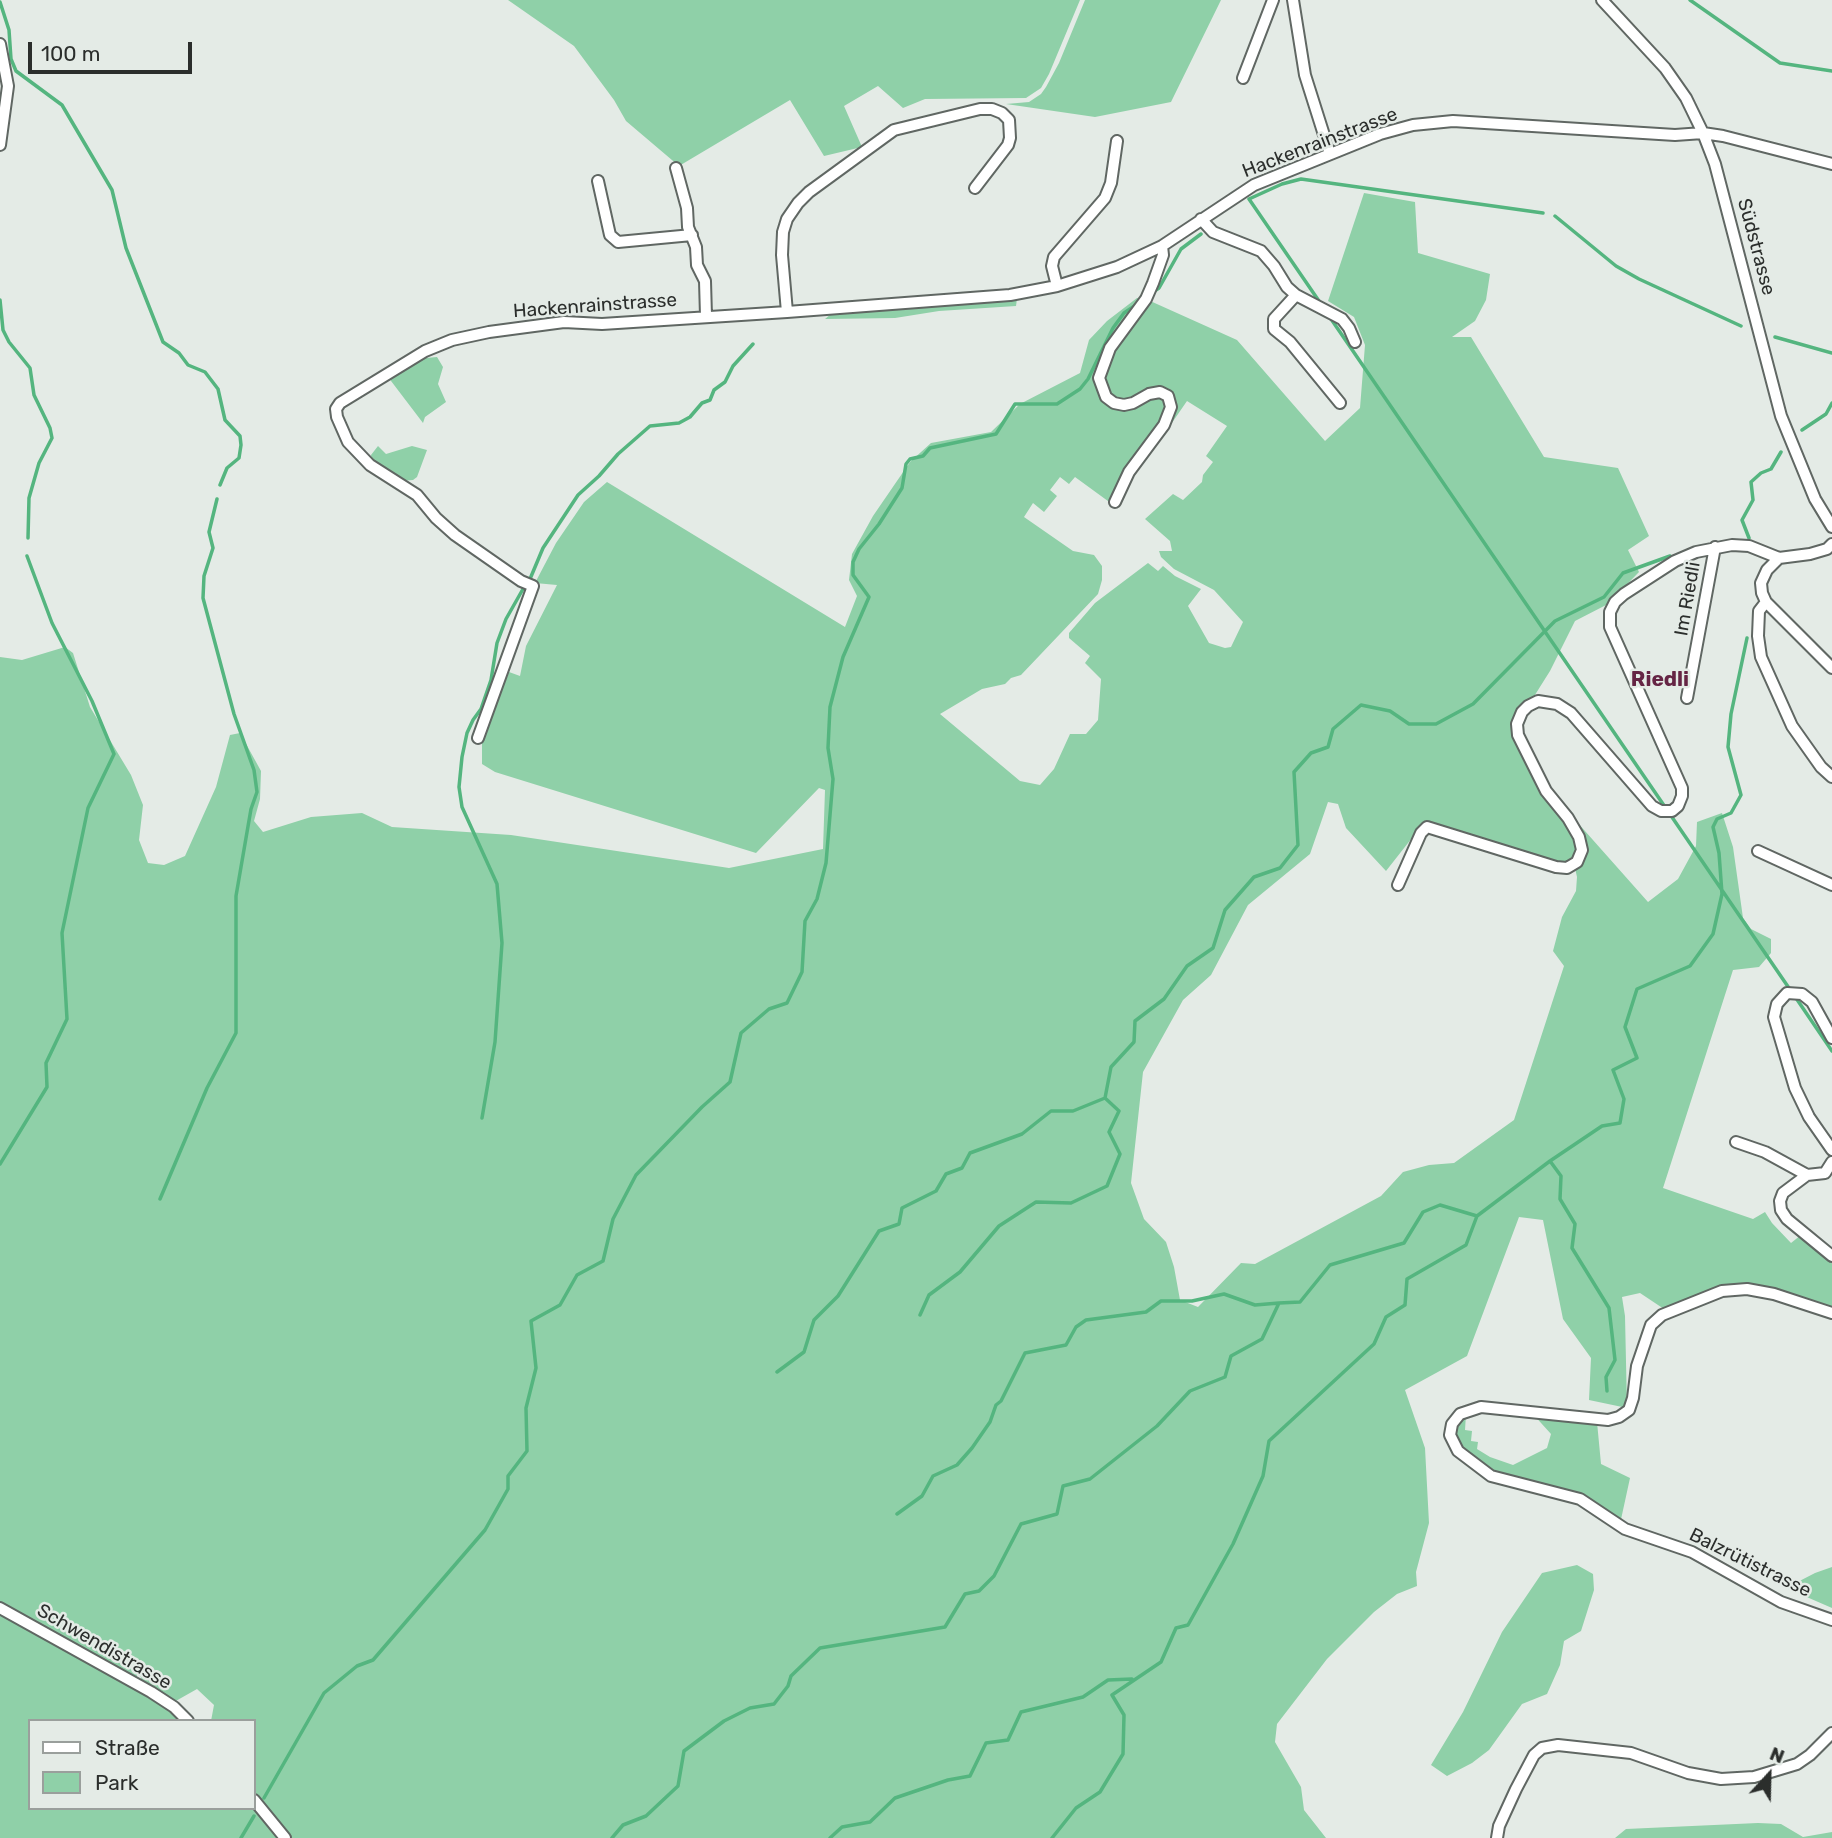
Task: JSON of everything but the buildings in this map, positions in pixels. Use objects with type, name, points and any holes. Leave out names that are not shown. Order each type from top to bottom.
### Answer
[{"type":"street","points":[[1243,78],[1273,0]]},
{"type":"street","points":[[1293,0],[1305,75],[1330,154]]},
{"type":"street","name":"Südstrasse","points":[[1602,0],[1665,68],[1686,98],[1703,132],[1716,164],[1781,416],[1815,499],[1832,527]]},
{"type":"street","points":[[0,44],[8,86],[0,145]]},
{"type":"street","points":[[787,312],[782,255],[783,232],[787,219],[809,192],[894,130],[980,109],[992,109],[1002,113],[1009,120],[1010,138],[975,188]]},
{"type":"street","name":"Hackenrainstrasse","points":[[478,738],[533,586],[521,581],[455,535],[417,495],[370,465],[348,442],[337,417],[336,409],[340,403],[425,351],[452,340],[489,332],[564,322],[602,324],[787,312],[1010,295],[1057,286],[1117,267],[1162,246],[1254,185],[1380,135],[1413,125],[1453,121],[1675,135],[1703,132],[1832,164]]},
{"type":"street","points":[[1057,286],[1052,266],[1054,257],[1105,198],[1111,184],[1117,141]]},
{"type":"street","points":[[676,168],[696,247],[697,265],[705,281],[706,316]]},
{"type":"street","points":[[598,181],[610,235],[618,242],[692,234]]},
{"type":"street","points":[[1201,219],[1213,232],[1261,251],[1287,287],[1296,295],[1342,319],[1355,342]]},
{"type":"street","points":[[1115,502],[1129,472],[1164,425],[1171,407],[1168,396],[1160,392],[1149,394],[1133,403],[1114,403],[1106,397],[1099,378],[1110,348],[1146,299],[1163,255],[1162,246]]},
{"type":"street","points":[[1296,295],[1276,315],[1274,329],[1290,342],[1340,403]]},
{"type":"street","points":[[1398,885],[1421,833],[1427,827],[1556,867],[1567,868],[1577,862],[1582,850],[1578,837],[1568,818],[1546,791],[1518,735],[1517,724],[1522,712],[1538,701],[1557,704],[1572,713],[1652,806],[1661,811],[1672,811],[1678,806],[1682,788],[1610,627],[1610,612],[1615,603],[1624,594],[1675,561],[1715,547],[1749,546],[1779,558],[1810,554],[1827,549],[1832,544]]},
{"type":"street","name":"Im Riedli","points":[[1688,698],[1715,547]]},
{"type":"street","points":[[1779,558],[1763,576],[1762,593],[1766,602],[1832,668]]},
{"type":"street","points":[[1766,602],[1759,611],[1761,657],[1792,726],[1832,778]]},
{"type":"street","points":[[1758,851],[1832,885]]},
{"type":"street","points":[[1832,1038],[1811,1002],[1802,994],[1787,993],[1777,1004],[1774,1017],[1795,1088],[1809,1117],[1832,1150]]},
{"type":"street","points":[[1736,1142],[1765,1152],[1807,1175],[1823,1174],[1832,1162]]},
{"type":"street","points":[[1807,1175],[1783,1194],[1780,1201],[1781,1210],[1787,1219],[1832,1256]]},
{"type":"street","name":"Balzrütistrasse","points":[[1832,1313],[1774,1294],[1747,1289],[1723,1291],[1662,1315],[1651,1325],[1637,1366],[1629,1410],[1619,1417],[1608,1420],[1482,1407],[1461,1414],[1452,1424],[1450,1435],[1458,1451],[1491,1476],[1580,1499],[1625,1529],[1692,1552],[1781,1602],[1832,1620]]},
{"type":"street","name":"Schwendistrasse","points":[[0,1608],[151,1692],[174,1707],[186,1719]]},
{"type":"street","points":[[1497,1838],[1499,1826],[1516,1789],[1534,1755],[1542,1748],[1558,1745],[1631,1753],[1696,1776],[1721,1779],[1754,1777],[1789,1768],[1810,1755],[1832,1733]]},
{"type":"street","points":[[256,1802],[285,1838]]},
{"type":"green space","points":[[508,0],[1080,0],[1049,74],[1041,88],[1026,98],[925,99],[903,108],[878,86],[844,106],[862,147],[824,156],[790,100],[679,166],[626,121],[614,100],[574,46]]},
{"type":"green space","points":[[1085,0],[1221,0],[1171,102],[1095,117],[1006,104],[1029,102],[1041,94],[1059,63]]},
{"type":"green space","points":[[1364,193],[1415,202],[1418,253],[1490,274],[1486,300],[1475,321],[1452,337],[1471,337],[1544,457],[1618,468],[1649,536],[1628,550],[1639,572],[1608,604],[1575,621],[1533,698],[1515,714],[1515,735],[1520,748],[1542,790],[1575,834],[1579,851],[1576,858],[1560,865],[1428,823],[1419,829],[1386,871],[1346,828],[1338,804],[1328,802],[1310,854],[1248,905],[1211,975],[1183,1000],[1143,1072],[1131,1183],[1144,1219],[1166,1242],[1180,1300],[1198,1307],[1241,1263],[1255,1264],[1381,1196],[1403,1172],[1429,1165],[1454,1163],[1514,1120],[1564,966],[1553,951],[1562,917],[1576,891],[1575,868],[1584,851],[1581,835],[1569,813],[1648,902],[1678,879],[1696,846],[1697,822],[1722,813],[1733,847],[1743,918],[1751,929],[1771,939],[1771,953],[1759,967],[1733,970],[1663,1188],[1753,1219],[1765,1212],[1791,1243],[1801,1235],[1832,1259],[1832,1311],[1770,1291],[1736,1284],[1725,1286],[1667,1311],[1640,1293],[1622,1297],[1625,1316],[1627,1408],[1589,1400],[1591,1358],[1563,1319],[1543,1220],[1519,1217],[1467,1356],[1405,1390],[1425,1448],[1429,1523],[1416,1572],[1417,1586],[1397,1594],[1374,1612],[1327,1659],[1277,1724],[1275,1742],[1301,1787],[1304,1810],[1326,1838],[289,1838],[256,1798],[256,1719],[211,1719],[214,1705],[197,1689],[174,1702],[143,1684],[140,1675],[137,1675],[136,1680],[131,1678],[0,1604],[0,657],[22,660],[65,647],[73,653],[90,707],[131,775],[143,805],[139,840],[148,863],[164,865],[185,856],[216,787],[230,735],[240,733],[261,771],[260,799],[254,821],[263,832],[311,817],[362,813],[392,827],[511,835],[729,868],[823,849],[825,790],[819,788],[756,853],[495,772],[482,764],[482,739],[509,672],[520,676],[526,646],[557,585],[535,583],[556,543],[584,502],[607,482],[845,627],[857,596],[849,580],[852,554],[873,516],[910,462],[931,443],[991,432],[1020,404],[1080,373],[1089,340],[1107,321],[1137,298],[1143,299],[1110,345],[1098,372],[1098,388],[1108,403],[1119,407],[1133,406],[1150,396],[1164,397],[1168,405],[1163,420],[1123,476],[1112,504],[1075,477],[1069,484],[1060,477],[1050,490],[1057,496],[1044,512],[1033,503],[1024,517],[1073,551],[1094,555],[1102,566],[1098,594],[1021,675],[1011,678],[1005,684],[982,689],[940,714],[1020,781],[1040,785],[1054,769],[1070,734],[1086,734],[1098,720],[1101,679],[1085,663],[1090,656],[1069,638],[1069,633],[1095,603],[1148,563],[1158,571],[1163,566],[1175,576],[1201,589],[1188,606],[1209,643],[1231,647],[1243,622],[1214,590],[1174,569],[1161,557],[1159,551],[1172,551],[1170,541],[1145,519],[1173,494],[1183,500],[1202,482],[1203,475],[1213,462],[1206,456],[1227,426],[1187,401],[1167,430],[1164,430],[1174,405],[1171,395],[1163,390],[1153,390],[1130,401],[1111,398],[1106,393],[1103,378],[1114,348],[1148,300],[1237,340],[1325,441],[1360,408],[1365,345],[1354,317],[1328,301]]},
{"type":"green space","points":[[1017,299],[1016,306],[939,311],[895,318],[825,319],[831,314]]},
{"type":"green space","points":[[437,357],[443,367],[438,384],[446,402],[425,417],[423,423],[388,377],[415,359]]},
{"type":"green space","points":[[378,446],[386,454],[412,446],[427,450],[417,477],[401,481],[372,461],[371,455]]},
{"type":"green space","points":[[1532,1413],[1597,1422],[1601,1464],[1630,1478],[1620,1524],[1601,1511],[1498,1478],[1465,1454],[1453,1433],[1466,1414],[1465,1430],[1472,1431],[1471,1441],[1478,1442],[1477,1449],[1513,1465],[1547,1448],[1551,1434]]},
{"type":"green space","points":[[1577,1565],[1593,1574],[1594,1590],[1581,1631],[1564,1641],[1560,1665],[1547,1694],[1522,1704],[1489,1750],[1472,1763],[1447,1776],[1431,1765],[1463,1712],[1502,1632],[1542,1573]]},
{"type":"green space","points":[[1832,1567],[1832,1608],[1786,1588],[1815,1573]]},
{"type":"green space","points":[[0,1610],[145,1691],[182,1719],[28,1719],[28,1810],[256,1810],[256,1806],[282,1838],[0,1838]]},
{"type":"green space","points":[[1781,1824],[1803,1837],[1832,1832],[1832,1838],[1615,1838],[1626,1829]]},
{"type":"waterway","points":[[1690,0],[1780,63],[1832,71]]},
{"type":"waterway","points":[[0,2],[9,30],[11,59],[16,71],[62,105],[112,190],[126,248],[163,342],[179,353],[188,365],[205,372],[218,389],[225,420],[240,436],[239,458],[227,468],[220,485]]},
{"type":"waterway","points":[[1321,304],[1249,199],[1282,184],[1301,179],[1543,213]]},
{"type":"waterway","points":[[1555,216],[1616,266],[1741,326]]},
{"type":"waterway","points":[[1153,292],[1159,288],[1181,249],[1201,234]]},
{"type":"waterway","points":[[0,300],[3,330],[30,368],[34,395],[52,438],[39,463],[29,498],[28,538]]},
{"type":"waterway","points":[[264,1798],[324,1693],[357,1666],[373,1660],[485,1530],[508,1489],[508,1476],[527,1451],[526,1408],[536,1368],[531,1321],[560,1305],[577,1275],[603,1261],[613,1219],[636,1175],[730,1082],[741,1033],[769,1009],[787,1003],[802,972],[805,921],[817,899],[826,863],[833,779],[828,748],[830,707],[843,657],[869,597],[853,575],[853,562],[859,549],[902,488],[906,464],[910,459],[923,456],[930,448],[996,434],[1015,404],[1057,404],[1080,389],[1088,379],[1113,328],[1124,313],[1136,305]]},
{"type":"waterway","points":[[1329,316],[1791,991]]},
{"type":"waterway","points":[[1775,337],[1832,353]]},
{"type":"waterway","points":[[530,579],[543,548],[578,495],[650,426],[679,423],[690,417],[702,403],[710,400],[714,390],[725,382],[733,366],[753,344]]},
{"type":"waterway","points":[[1802,430],[1826,414],[1832,403]]},
{"type":"waterway","points":[[1749,538],[1742,520],[1753,500],[1751,482],[1771,469],[1781,452]]},
{"type":"waterway","points":[[160,1199],[207,1088],[236,1033],[236,896],[251,809],[257,792],[254,770],[234,714],[203,598],[204,576],[213,548],[209,532],[217,499]]},
{"type":"waterway","points":[[0,1164],[47,1087],[46,1063],[67,1019],[62,933],[88,808],[114,754],[92,701],[52,623],[27,556]]},
{"type":"waterway","points":[[1105,1098],[1111,1067],[1134,1042],[1135,1021],[1164,999],[1187,966],[1213,948],[1225,910],[1254,877],[1280,868],[1298,845],[1294,772],[1311,753],[1328,747],[1333,729],[1361,705],[1390,711],[1409,724],[1436,724],[1473,704],[1555,621],[1604,597],[1623,573],[1670,556]]},
{"type":"waterway","points":[[482,1118],[495,1042],[502,943],[497,884],[462,807],[459,787],[467,733],[481,709],[491,680],[497,643],[506,619],[523,589]]},
{"type":"waterway","points":[[1052,1838],[1076,1808],[1100,1792],[1123,1754],[1124,1715],[1112,1695],[1161,1662],[1176,1628],[1188,1625],[1233,1544],[1263,1476],[1269,1441],[1374,1344],[1386,1317],[1405,1305],[1407,1279],[1466,1245],[1477,1216],[1550,1161],[1602,1126],[1620,1123],[1624,1099],[1613,1070],[1637,1058],[1625,1027],[1637,989],[1690,966],[1713,934],[1722,894],[1719,853],[1713,827],[1717,819],[1731,813],[1741,795],[1728,747],[1731,714],[1747,638]]},
{"type":"waterway","points":[[1796,998],[1832,1051]]},
{"type":"waterway","points":[[920,1315],[929,1295],[960,1272],[999,1226],[1036,1202],[1071,1203],[1107,1186],[1120,1154],[1109,1132],[1119,1111],[1105,1098]]},
{"type":"waterway","points":[[777,1372],[804,1352],[814,1320],[838,1296],[879,1231],[899,1224],[902,1208],[936,1191],[946,1174],[962,1168],[970,1153],[1022,1134],[1051,1111],[1073,1111],[1105,1098]]},
{"type":"waterway","points":[[1550,1161],[1561,1176],[1560,1199],[1575,1224],[1572,1248],[1609,1308],[1615,1360],[1606,1377],[1607,1391]]},
{"type":"waterway","points":[[612,1838],[623,1825],[646,1816],[678,1786],[684,1751],[724,1721],[750,1708],[774,1704],[788,1686],[791,1676],[820,1648],[945,1627],[965,1594],[979,1591],[994,1576],[1021,1524],[1057,1514],[1063,1486],[1090,1479],[1157,1426],[1190,1391],[1225,1377],[1231,1356],[1262,1339],[1279,1303],[1300,1302],[1330,1265],[1404,1243],[1423,1212],[1440,1205],[1477,1216]]},
{"type":"waterway","points":[[897,1514],[922,1496],[933,1476],[957,1465],[972,1448],[990,1422],[996,1405],[1001,1401],[1025,1353],[1066,1345],[1076,1327],[1086,1320],[1146,1312],[1161,1301],[1192,1301],[1224,1294],[1255,1305],[1279,1303]]},
{"type":"waterway","points":[[830,1838],[842,1827],[870,1822],[895,1798],[948,1780],[970,1776],[986,1743],[1008,1740],[1021,1712],[1083,1697],[1108,1680],[1132,1679]]},
{"type":"waterway","points":[[241,1838],[254,1816]]},
{"type":"district","name":"Riedli","points":[[1660,680]]}]
